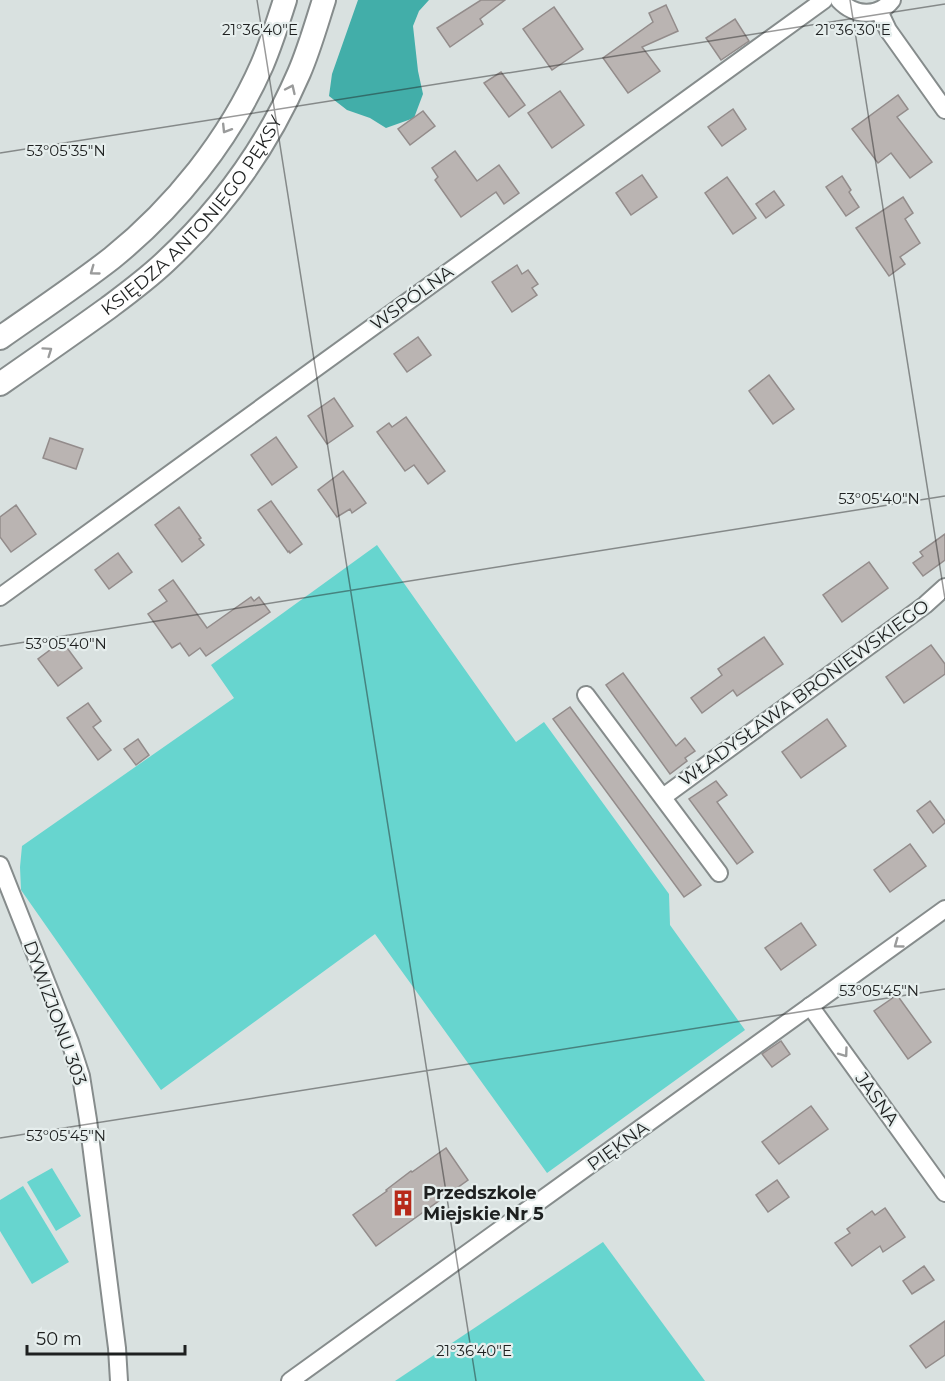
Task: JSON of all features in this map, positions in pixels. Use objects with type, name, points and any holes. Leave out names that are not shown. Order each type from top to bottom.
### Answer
[{"type":"main road","name":"KSIĘDZA ANTONIEGO PĘKSY","points":[[0,338],[111,259],[178,196],[210,155],[248,93],[285,0]]},
{"type":"main road","name":"KSIĘDZA ANTONIEGO PĘKSY","points":[[0,384],[134,289],[186,242],[222,202],[257,153],[283,108],[299,72],[324,0]]},
{"type":"street","name":"WSPÓLNA","points":[[0,597],[824,0]]},
{"type":"street","points":[[839,0],[848,9],[858,13],[869,13],[886,5],[888,30],[945,110]]},
{"type":"street","name":"WŁADYSŁAWA BRONIEWSKIEGO","points":[[663,797],[925,605],[945,587]]},
{"type":"street","points":[[586,695],[719,873]]},
{"type":"street","name":"DYWIZJONU 303","points":[[0,865],[70,1042],[81,1076],[90,1131],[119,1381]]},
{"type":"street","name":"PIĘKNA","points":[[290,1381],[945,909]]},
{"type":"street","name":"JASNA","points":[[810,1006],[945,1193]]},
{"type":"shaded area","points":[[358,0],[429,0],[419,11],[413,26],[423,94],[414,118],[386,128],[370,118],[347,110],[329,96],[332,74]]},
{"type":"shaded area","points":[[377,545],[516,742],[544,722],[669,894],[670,925],[745,1030],[547,1173],[375,934],[161,1090],[21,890],[22,846],[234,698],[211,665]]},
{"type":"shaded area","points":[[52,1168],[81,1216],[56,1231],[27,1182]]},
{"type":"shaded area","points":[[23,1186],[69,1262],[32,1284],[0,1231],[0,1200]]},
{"type":"shaded area","points":[[603,1242],[705,1381],[395,1381]]},
{"type":"building","points":[[481,0],[505,0],[480,19],[483,24],[450,47],[437,28]]},
{"type":"building","points":[[666,5],[678,31],[642,47],[660,71],[628,93],[603,58],[653,22],[649,13]]},
{"type":"building","points":[[554,7],[583,49],[552,70],[523,29]]},
{"type":"building","points":[[735,19],[749,41],[721,60],[706,38]]},
{"type":"building","points":[[501,72],[525,105],[509,117],[484,83]]},
{"type":"building","points":[[560,91],[584,125],[552,148],[528,113]]},
{"type":"building","points":[[898,95],[908,109],[897,117],[932,162],[910,178],[891,153],[878,163],[852,129]]},
{"type":"building","points":[[733,109],[746,129],[722,146],[708,127]]},
{"type":"building","points":[[423,111],[435,126],[410,145],[398,129]]},
{"type":"building","points":[[455,151],[477,181],[499,165],[519,193],[504,204],[496,192],[461,217],[435,180],[438,177],[432,168]]},
{"type":"building","points":[[642,175],[657,197],[631,215],[616,193]]},
{"type":"building","points":[[842,176],[859,207],[846,216],[826,187]]},
{"type":"building","points":[[727,177],[756,218],[733,234],[705,193]]},
{"type":"building","points":[[774,191],[784,205],[766,218],[756,204]]},
{"type":"building","points":[[903,197],[913,213],[905,219],[920,243],[900,257],[905,264],[889,276],[856,228]]},
{"type":"building","points":[[517,265],[522,274],[528,270],[538,284],[532,288],[537,295],[512,312],[492,282]]},
{"type":"building","points":[[418,337],[431,355],[407,372],[394,354]]},
{"type":"building","points":[[769,375],[794,409],[773,424],[749,391]]},
{"type":"building","points":[[334,398],[353,426],[327,444],[308,416]]},
{"type":"building","points":[[406,417],[445,471],[428,484],[414,465],[405,471],[377,432],[389,423],[392,427]]},
{"type":"building","points":[[276,437],[297,467],[272,485],[251,455]]},
{"type":"building","points":[[50,438],[83,449],[76,469],[43,458]]},
{"type":"building","points":[[343,471],[366,503],[352,513],[350,509],[337,517],[318,490]]},
{"type":"building","points":[[271,501],[302,544],[290,553],[258,510]]},
{"type":"building","points":[[16,505],[36,534],[11,552],[0,537],[0,517]]},
{"type":"building","points":[[179,507],[204,545],[182,562],[155,525]]},
{"type":"building","points":[[945,534],[945,560],[923,576],[913,563],[923,556],[920,552]]},
{"type":"building","points":[[118,553],[132,572],[109,589],[95,570]]},
{"type":"building","points":[[869,562],[888,588],[842,622],[823,595]]},
{"type":"building","points":[[173,580],[207,628],[251,597],[254,601],[259,597],[270,612],[206,656],[200,648],[189,656],[180,643],[172,648],[148,614],[167,601],[159,590]]},
{"type":"building","points":[[764,637],[783,664],[737,696],[733,690],[702,713],[691,698],[722,675],[718,669]]},
{"type":"building","points":[[62,641],[82,668],[58,686],[38,659]]},
{"type":"building","points":[[931,645],[945,664],[945,674],[904,703],[886,677]]},
{"type":"building","points":[[623,673],[676,746],[685,738],[695,751],[685,758],[687,761],[670,774],[606,685]]},
{"type":"building","points":[[88,703],[101,721],[93,727],[111,750],[98,760],[67,718]]},
{"type":"building","points":[[570,707],[701,885],[684,897],[553,719]]},
{"type":"building","points":[[827,719],[846,746],[801,778],[782,752]]},
{"type":"building","points":[[138,739],[149,755],[136,765],[124,749]]},
{"type":"building","points":[[716,781],[727,795],[717,802],[753,852],[737,864],[689,799]]},
{"type":"building","points":[[930,801],[945,821],[933,833],[917,811]]},
{"type":"building","points":[[910,844],[926,866],[890,892],[874,870]]},
{"type":"building","points":[[801,923],[816,945],[781,970],[765,948]]},
{"type":"building","points":[[897,995],[931,1042],[908,1059],[874,1011]]},
{"type":"building","points":[[781,1041],[790,1054],[772,1067],[762,1054]]},
{"type":"building","points":[[811,1106],[828,1129],[779,1164],[762,1142]]},
{"type":"building","name":"Przedszkole Miejskie Nr 5","points":[[446,1148],[468,1180],[376,1246],[353,1215]]},
{"type":"building","points":[[777,1180],[789,1197],[768,1212],[756,1195]]},
{"type":"building","points":[[885,1208],[905,1237],[883,1252],[880,1246],[852,1266],[835,1243],[850,1233],[847,1229],[872,1211],[875,1215]]},
{"type":"building","points":[[924,1266],[934,1280],[912,1294],[903,1281]]},
{"type":"building","points":[[945,1321],[945,1355],[926,1368],[910,1346]]},
{"type":"place","name":"Przedszkole Miejskie Nr 5","points":[[403,1203]]}]
